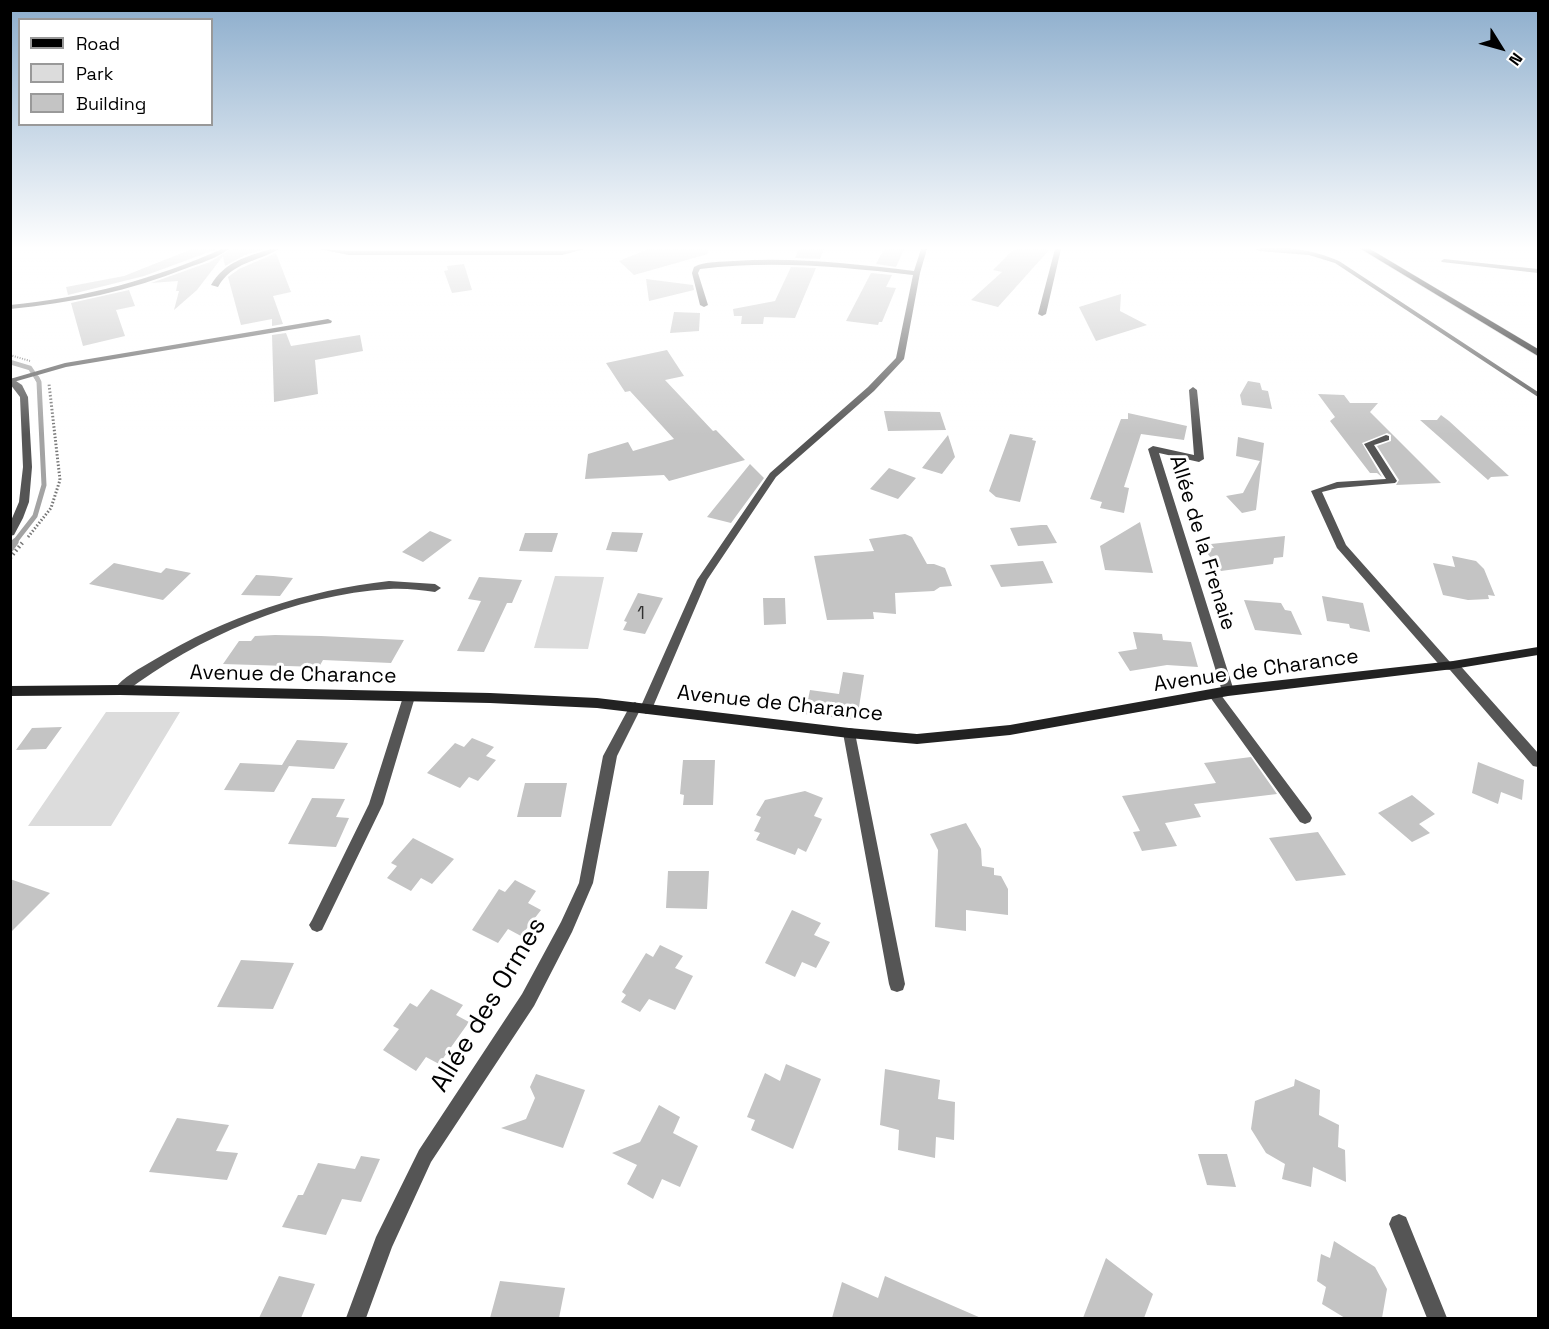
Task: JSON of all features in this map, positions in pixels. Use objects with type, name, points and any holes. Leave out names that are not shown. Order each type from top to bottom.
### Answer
[{"type":"main road","points":[[1469,311],[1539,353]]},
{"type":"street","name":"Allée des Ormes","points":[[356,1318],[383,1244],[425,1156],[528,1000],[567,927],[586,883],[610,756],[641,708],[702,580],[773,475],[871,389],[900,359],[909,311]]},
{"type":"street","points":[[1410,311],[1539,395]]},
{"type":"street","points":[[10,533],[19,520],[26,501],[27,485],[24,397],[12,380],[44,370],[328,321]]},
{"type":"street","name":"Allée de la Frenaie","points":[[1192,390],[1200,459],[1153,449],[1228,691]]},
{"type":"street","points":[[1386,438],[1369,444],[1392,481],[1337,485],[1316,491],[1341,546],[1539,762]]},
{"type":"street","points":[[120,690],[144,671],[185,647],[287,606],[339,592],[390,585],[435,588]]},
{"type":"street","name":"Avenue de Charance","points":[[10,691],[120,690],[526,699],[597,703],[917,739],[1010,729],[1228,691],[1450,666],[1539,651]]},
{"type":"street","points":[[1214,694],[1305,818]]},
{"type":"street","points":[[318,925],[376,804],[409,697]]},
{"type":"street","points":[[849,733],[897,984]]},
{"type":"street","points":[[1399,1224],[1437,1318]]},
{"type":"path","points":[[10,558],[51,508],[60,480],[44,370]]},
{"type":"green space","points":[[555,576],[604,577],[588,649],[534,648]]},
{"type":"green space","points":[[106,712],[180,712],[111,826],[28,826]]},
{"type":"building","points":[[73,311],[116,311],[125,336],[83,346]]},
{"type":"building","points":[[237,311],[278,311],[283,324],[272,326],[272,319],[241,325]]},
{"type":"building","points":[[733,311],[798,311],[795,318],[764,317],[763,324],[741,324],[742,316],[734,316]]},
{"type":"building","points":[[851,311],[887,311],[882,322],[878,325],[846,321]]},
{"type":"building","points":[[1081,311],[1120,311],[1147,325],[1096,341]]},
{"type":"building","points":[[674,312],[700,313],[699,331],[670,333]]},
{"type":"building","points":[[286,333],[291,346],[360,335],[363,351],[315,360],[318,394],[274,402],[272,335]]},
{"type":"building","points":[[667,350],[684,376],[665,380],[713,431],[716,430],[745,460],[669,481],[664,475],[585,479],[588,454],[628,442],[633,451],[674,439],[630,391],[625,392],[606,363]]},
{"type":"building","points":[[1248,381],[1260,383],[1262,390],[1268,391],[1272,409],[1242,405],[1240,395]]},
{"type":"building","points":[[1318,394],[1344,395],[1350,403],[1378,403],[1370,412],[1441,483],[1396,485],[1399,480],[1377,446],[1391,441],[1391,435],[1387,433],[1362,443],[1382,477],[1377,473],[1370,473],[1330,421],[1335,417]]},
{"type":"building","points":[[884,411],[940,412],[946,430],[888,431]]},
{"type":"building","points":[[1128,413],[1187,426],[1184,440],[1141,434],[1124,487],[1129,488],[1124,513],[1100,508],[1102,502],[1090,499],[1121,419],[1128,419]]},
{"type":"building","points":[[1441,415],[1509,476],[1491,477],[1488,480],[1420,420],[1437,420]]},
{"type":"building","points":[[1010,434],[1033,438],[1032,440],[1036,441],[1020,502],[996,497],[989,491]]},
{"type":"building","points":[[948,435],[955,457],[942,474],[922,468]]},
{"type":"building","points":[[1238,437],[1264,443],[1256,510],[1242,513],[1226,496],[1243,493],[1260,461],[1236,456]]},
{"type":"building","points":[[750,464],[764,478],[731,523],[707,517]]},
{"type":"building","points":[[889,468],[916,478],[898,499],[870,489]]},
{"type":"building","points":[[1140,522],[1153,573],[1105,570],[1100,546]]},
{"type":"building","points":[[1047,525],[1057,543],[1018,546],[1010,528]]},
{"type":"building","points":[[430,531],[452,540],[423,562],[402,552]]},
{"type":"building","points":[[612,532],[643,533],[637,552],[606,550]]},
{"type":"building","points":[[525,533],[558,533],[552,552],[519,551]]},
{"type":"building","points":[[905,534],[912,537],[927,564],[945,568],[952,586],[940,587],[934,591],[895,593],[896,614],[873,612],[874,619],[827,620],[814,556],[874,551],[869,539]]},
{"type":"building","points":[[1285,536],[1283,557],[1274,558],[1273,564],[1221,571],[1204,549],[1214,548],[1211,544]]},
{"type":"building","points":[[1452,556],[1476,561],[1484,569],[1495,596],[1488,595],[1489,599],[1468,600],[1443,595],[1433,563],[1455,567]]},
{"type":"building","points":[[1043,561],[1053,583],[1001,587],[990,565]]},
{"type":"building","points":[[114,563],[161,573],[166,568],[191,573],[163,600],[89,584]]},
{"type":"building","points":[[256,575],[293,578],[280,596],[241,595]]},
{"type":"building","points":[[479,577],[522,580],[512,603],[507,603],[484,652],[457,651],[481,601],[468,599]]},
{"type":"building","points":[[638,593],[663,598],[645,634],[623,630],[627,622],[624,621]]},
{"type":"building","points":[[1322,596],[1363,603],[1370,632],[1350,628],[1349,624],[1327,621]]},
{"type":"building","points":[[763,598],[785,598],[786,624],[764,625]]},
{"type":"building","points":[[1244,600],[1281,603],[1285,610],[1291,611],[1302,635],[1255,630]]},
{"type":"building","points":[[1133,632],[1162,634],[1163,640],[1191,642],[1198,667],[1167,665],[1130,671],[1118,652],[1137,649]]},
{"type":"building","points":[[255,636],[404,640],[391,663],[323,660],[319,667],[223,664],[239,641],[251,641]]},
{"type":"building","points":[[843,672],[864,675],[857,720],[805,714],[810,690],[839,694]]},
{"type":"building","points":[[62,727],[46,749],[16,750],[32,728]]},
{"type":"building","points":[[472,738],[494,747],[486,756],[496,760],[478,781],[469,777],[460,788],[427,773],[455,743],[464,747]]},
{"type":"building","points":[[297,740],[348,743],[334,769],[289,766],[274,792],[224,790],[240,763],[282,765]]},
{"type":"building","points":[[1251,757],[1277,794],[1194,804],[1201,817],[1165,823],[1177,846],[1142,851],[1133,832],[1140,831],[1122,796],[1216,783],[1204,763]]},
{"type":"building","points":[[683,760],[715,760],[713,805],[683,805],[684,795],[680,794]]},
{"type":"building","points":[[1478,762],[1524,780],[1522,800],[1501,792],[1498,804],[1472,793]]},
{"type":"building","points":[[525,783],[567,783],[561,817],[517,817]]},
{"type":"building","points":[[805,791],[823,798],[814,816],[822,819],[806,852],[798,848],[795,855],[756,840],[760,833],[754,831],[761,817],[756,815],[765,800]]},
{"type":"building","points":[[1412,795],[1435,814],[1419,824],[1430,833],[1412,842],[1378,813]]},
{"type":"building","points":[[312,798],[345,799],[336,817],[349,818],[336,847],[288,844]]},
{"type":"building","points":[[966,823],[981,849],[982,866],[994,868],[994,875],[1001,876],[1008,889],[1008,915],[966,910],[966,931],[935,927],[938,850],[930,834]]},
{"type":"building","points":[[1318,832],[1346,875],[1296,881],[1269,838]]},
{"type":"building","points":[[413,838],[454,859],[432,884],[421,878],[411,891],[387,878],[397,866],[391,863]]},
{"type":"building","points":[[668,871],[709,871],[707,909],[666,908]]},
{"type":"building","points":[[10,879],[50,893],[10,933]]},
{"type":"building","points":[[515,880],[536,891],[528,903],[541,910],[521,936],[508,929],[498,943],[472,930],[499,889],[505,892]]},
{"type":"building","points":[[792,910],[821,923],[814,935],[830,942],[816,968],[802,962],[795,977],[765,963]]},
{"type":"building","points":[[660,945],[683,956],[675,968],[693,976],[675,1010],[649,999],[640,1012],[621,1002],[626,995],[622,992],[646,953],[653,957]]},
{"type":"building","points":[[241,960],[294,963],[273,1009],[217,1007]]},
{"type":"building","points":[[431,989],[463,1005],[456,1015],[469,1022],[439,1064],[426,1057],[416,1071],[383,1050],[399,1029],[393,1026],[410,1003],[417,1007]]},
{"type":"building","points":[[786,1064],[821,1079],[793,1149],[751,1130],[755,1120],[747,1117],[765,1073],[780,1081]]},
{"type":"building","points":[[885,1069],[940,1080],[938,1099],[955,1102],[954,1140],[936,1137],[935,1158],[898,1150],[899,1130],[880,1125]]},
{"type":"building","points":[[536,1074],[585,1090],[563,1148],[501,1128],[526,1119],[535,1098],[530,1087]]},
{"type":"building","points":[[1295,1079],[1320,1090],[1319,1115],[1339,1125],[1338,1147],[1345,1150],[1346,1182],[1313,1167],[1311,1187],[1282,1179],[1285,1164],[1266,1153],[1251,1129],[1255,1101],[1294,1086]]},
{"type":"building","points":[[659,1105],[680,1117],[673,1133],[698,1146],[680,1187],[662,1179],[653,1199],[627,1184],[637,1165],[612,1153],[640,1142]]},
{"type":"building","points":[[177,1118],[229,1125],[216,1151],[238,1153],[227,1180],[149,1172]]},
{"type":"building","points":[[1198,1154],[1227,1154],[1236,1187],[1207,1185]]},
{"type":"building","points":[[361,1156],[380,1159],[361,1202],[342,1199],[326,1235],[282,1227],[298,1195],[303,1195],[318,1163],[355,1169]]},
{"type":"building","points":[[1334,1241],[1375,1267],[1387,1289],[1382,1318],[1345,1318],[1322,1304],[1326,1287],[1317,1281],[1321,1254],[1330,1258]]},
{"type":"building","points":[[1106,1258],[1153,1294],[1144,1318],[1083,1318]]},
{"type":"building","points":[[279,1276],[315,1284],[301,1318],[259,1318]]},
{"type":"building","points":[[885,1276],[981,1318],[832,1318],[842,1282],[878,1298]]},
{"type":"building","points":[[500,1281],[565,1288],[559,1318],[490,1318]]},
{"type":"waterway","points":[[10,362],[30,368],[38,380]]},
{"type":"waterway","points":[[14,543],[35,516],[44,485],[38,380]]},
{"type":"waterway","points":[[10,549],[15,542]]}]
